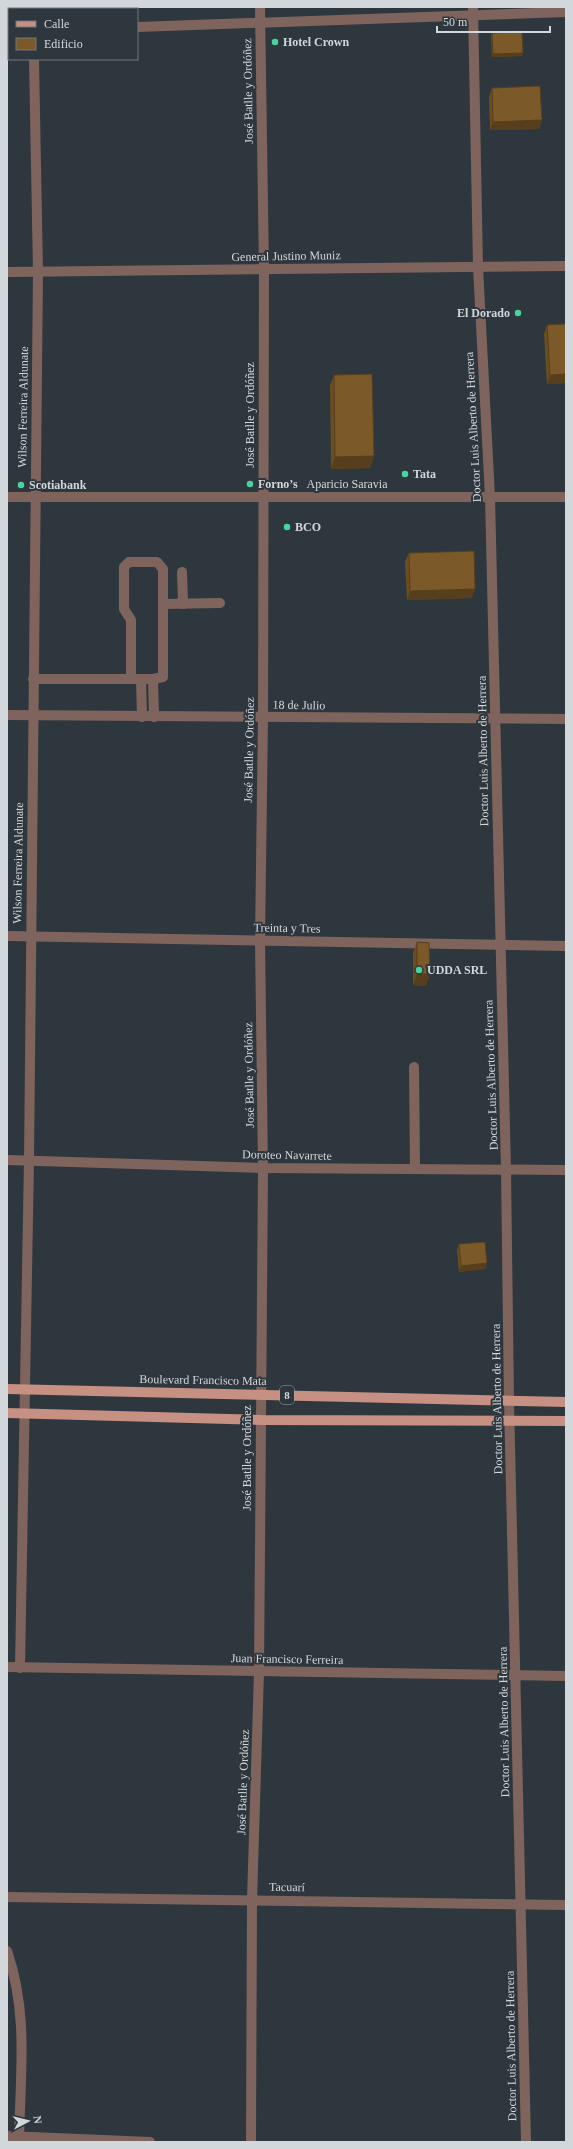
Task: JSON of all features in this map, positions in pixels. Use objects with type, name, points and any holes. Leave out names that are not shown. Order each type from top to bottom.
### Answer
[{"type":"main road","name":"Boulevard Francisco Mata","points":[[7,1389],[566,1402]]},
{"type":"main road","name":"8","points":[[7,1413],[261,1420],[566,1421]]},
{"type":"street","name":"José Batlle y Ordóñez","points":[[251,2142],[252,1900],[259,1672],[261,1420],[262,1168],[260,940],[263,717],[264,270],[260,7]]},
{"type":"street","points":[[138,27],[473,12],[566,12]]},
{"type":"street","name":"Doctor Luis Alberto de Herrera","points":[[473,12],[478,267],[490,497],[506,1170],[509,1401],[526,2142]]},
{"type":"street","name":"Wilson Ferreira Aldunate","points":[[20,1668],[29,1160],[38,272],[34,60]]},
{"type":"street","name":"General Justino Muniz","points":[[7,272],[566,266]]},
{"type":"street","name":"Aparicio Saravia","points":[[7,497],[566,497]]},
{"type":"street","points":[[33,679],[130,679],[159,679],[163,677],[163,569],[158,562],[129,562],[124,567],[124,609],[131,620],[130,679]]},
{"type":"street","points":[[182,572],[183,604]]},
{"type":"street","points":[[163,604],[220,603]]},
{"type":"street","points":[[141,679],[142,717]]},
{"type":"street","points":[[153,679],[154,717]]},
{"type":"street","name":"18 de Julio","points":[[7,715],[495,720],[566,719]]},
{"type":"street","name":"Treinta y Tres","points":[[7,936],[566,946]]},
{"type":"street","points":[[414,1067],[415,1169]]},
{"type":"street","name":"Doroteo Navarrete","points":[[7,1160],[262,1168],[566,1170]]},
{"type":"street","name":"Juan Francisco Ferreira","points":[[7,1667],[566,1676]]},
{"type":"street","name":"Tacuarí","points":[[7,1897],[566,1905]]},
{"type":"street","points":[[7,1951],[16,1976],[20,2004],[22,2040],[19,2139]]},
{"type":"street","points":[[7,2136],[19,2139],[150,2142]]},
{"type":"building","points":[[522,31],[523,53],[493,54],[492,33]]},
{"type":"building","points":[[540,86],[542,120],[493,122],[492,88]]},
{"type":"building","points":[[566,324],[566,374],[550,375],[547,325]]},
{"type":"building","points":[[372,374],[374,456],[335,457],[334,375]]},
{"type":"building","points":[[474,551],[475,589],[410,591],[409,553]]},
{"type":"building","points":[[417,942],[429,943],[430,974],[417,974]]},
{"type":"building","points":[[485,1242],[487,1263],[461,1266],[459,1244]]},
{"type":"place","name":"Hotel Crown","points":[[275,42]]},
{"type":"place","name":"El Dorado","points":[[518,313]]},
{"type":"place","name":"Tata","points":[[405,474]]},
{"type":"place","name":"Forno’s","points":[[250,484]]},
{"type":"place","name":"Scotiabank","points":[[21,485]]},
{"type":"place","name":"BCO","points":[[287,527]]},
{"type":"place","name":"UDDA SRL","points":[[419,970]]}]
